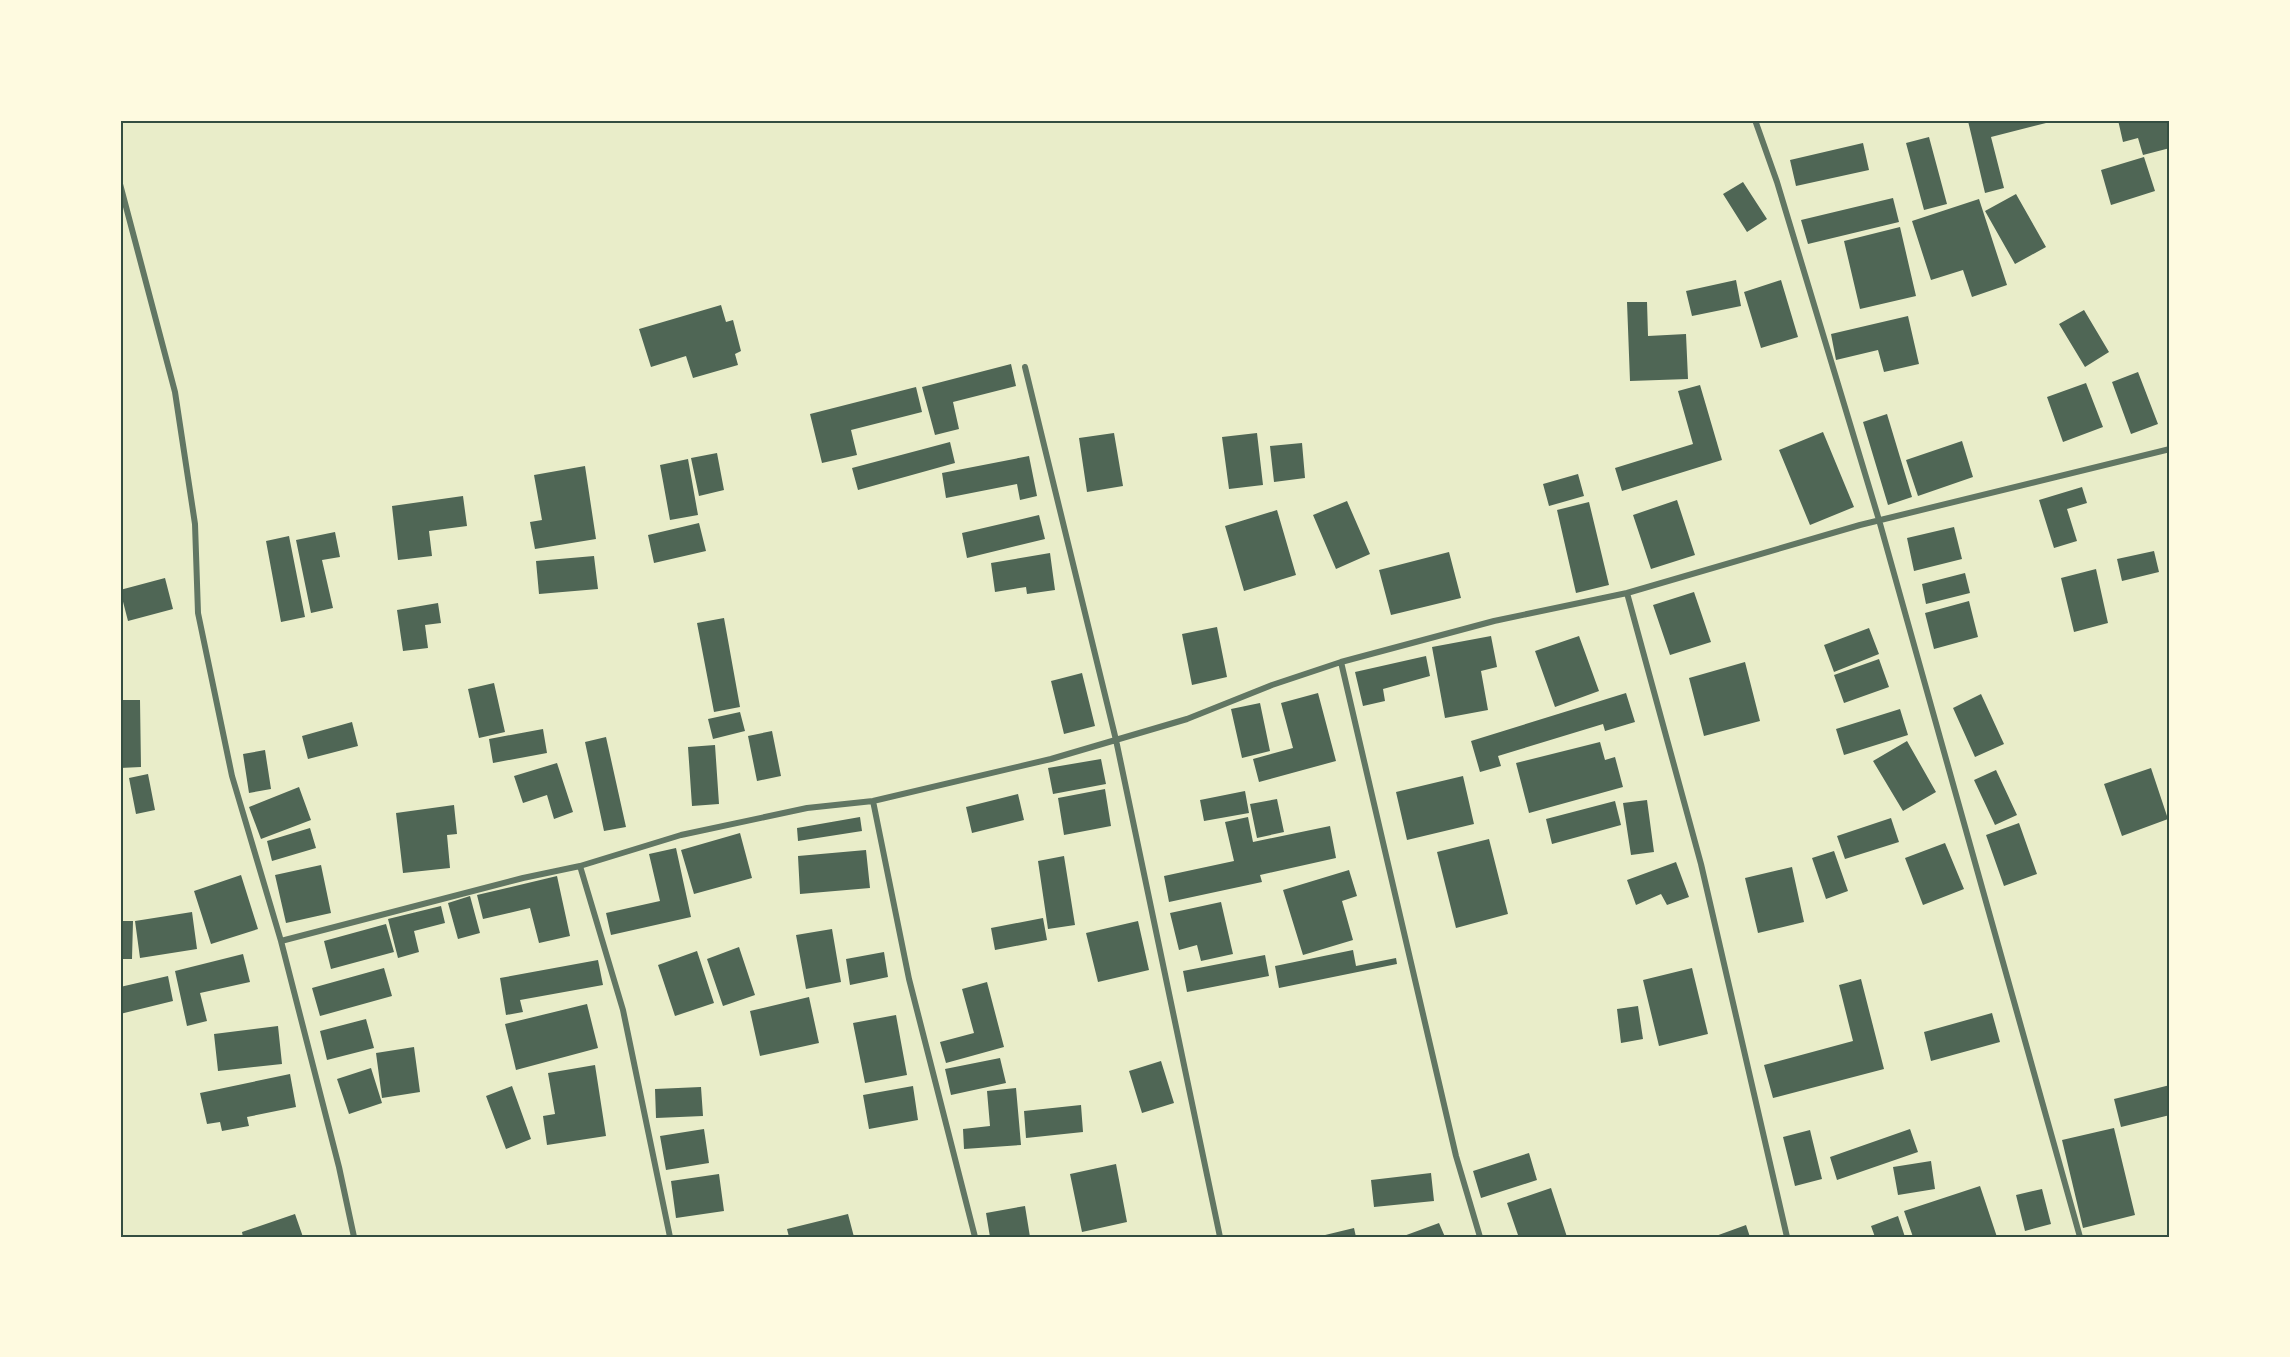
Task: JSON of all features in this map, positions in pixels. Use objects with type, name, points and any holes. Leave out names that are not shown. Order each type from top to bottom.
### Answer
[{"type":"street","points":[[1755,120],[1777,182],[1879,520],[2080,1237]]},
{"type":"street","points":[[120,184],[175,392],[195,524],[198,613],[232,776],[281,941],[339,1167],[354,1237]]},
{"type":"street","points":[[1025,367],[1116,740],[1220,1237]]},
{"type":"street","points":[[281,941],[524,878],[580,866],[681,835],[807,808],[873,801],[1051,759],[1187,719],[1272,685],[1341,662],[1494,621],[1627,593],[1879,520],[2170,449]]},
{"type":"street","points":[[1627,593],[1701,864],[1787,1237]]},
{"type":"street","points":[[1341,662],[1456,1156],[1480,1237]]},
{"type":"street","points":[[873,801],[909,979],[975,1237]]},
{"type":"street","points":[[580,866],[623,1010],[670,1237]]},
{"type":"building","points":[[2118,120],[2170,120],[2170,148],[2143,155],[2138,138],[2123,142]]},
{"type":"building","points":[[1968,121],[2054,121],[1991,137],[2004,188],[1985,193]]},
{"type":"building","points":[[1929,137],[1947,204],[1924,210],[1906,143]]},
{"type":"building","points":[[1863,143],[1869,170],[1796,186],[1790,160]]},
{"type":"building","points":[[2144,157],[2155,191],[2111,205],[2101,170]]},
{"type":"building","points":[[1743,182],[1767,219],[1747,232],[1723,194]]},
{"type":"building","points":[[2016,194],[2046,247],[2015,264],[1985,211]]},
{"type":"building","points":[[1893,198],[1899,222],[1808,244],[1801,220]]},
{"type":"building","points":[[1979,199],[2007,285],[1972,297],[1963,270],[1931,280],[1912,221]]},
{"type":"building","points":[[1900,227],[1916,296],[1860,309],[1844,241]]},
{"type":"building","points":[[1736,280],[1741,306],[1692,316],[1686,291]]},
{"type":"building","points":[[1781,280],[1798,337],[1761,348],[1744,292]]},
{"type":"building","points":[[1627,302],[1647,302],[1648,336],[1686,334],[1688,379],[1630,381]]},
{"type":"building","points":[[721,305],[726,322],[733,320],[741,351],[735,354],[738,365],[693,378],[686,356],[651,367],[639,329]]},
{"type":"building","points":[[2084,310],[2109,352],[2085,367],[2059,324]]},
{"type":"building","points":[[1908,316],[1919,364],[1884,372],[1878,350],[1836,360],[1831,334]]},
{"type":"building","points":[[1011,364],[1016,386],[953,402],[959,429],[935,435],[922,387]]},
{"type":"building","points":[[2138,372],[2158,424],[2131,434],[2112,382]]},
{"type":"building","points":[[2086,383],[2103,427],[2063,442],[2047,397]]},
{"type":"building","points":[[1700,385],[1722,460],[1622,491],[1615,468],[1693,444],[1678,391]]},
{"type":"building","points":[[916,387],[922,412],[851,430],[857,455],[822,463],[810,414]]},
{"type":"building","points":[[1887,414],[1912,497],[1888,505],[1863,422]]},
{"type":"building","points":[[1823,432],[1854,507],[1810,525],[1779,450]]},
{"type":"building","points":[[1114,433],[1123,486],[1087,492],[1079,438]]},
{"type":"building","points":[[1257,433],[1263,485],[1229,489],[1222,437]]},
{"type":"building","points":[[1962,441],[1973,477],[1918,496],[1906,460]]},
{"type":"building","points":[[950,442],[955,463],[858,490],[852,468]]},
{"type":"building","points":[[1302,443],[1305,478],[1274,482],[1270,446]]},
{"type":"building","points":[[717,453],[724,490],[699,496],[691,458]]},
{"type":"building","points":[[1029,456],[1037,496],[1020,500],[1017,484],[946,498],[942,473]]},
{"type":"building","points":[[688,459],[698,515],[670,520],[660,465]]},
{"type":"building","points":[[585,466],[596,539],[535,549],[530,522],[542,520],[534,475]]},
{"type":"building","points":[[1578,474],[1584,496],[1549,506],[1543,484]]},
{"type":"building","points":[[2082,487],[2087,503],[2067,509],[2077,541],[2054,548],[2039,500]]},
{"type":"building","points":[[463,496],[467,526],[429,531],[432,556],[398,560],[392,506]]},
{"type":"building","points":[[1677,500],[1695,555],[1651,569],[1633,515]]},
{"type":"building","points":[[1347,501],[1370,554],[1336,569],[1313,515]]},
{"type":"building","points":[[1589,502],[1609,585],[1576,593],[1557,510]]},
{"type":"building","points":[[1277,510],[1296,575],[1244,591],[1225,526]]},
{"type":"building","points":[[1039,515],[1045,539],[967,558],[962,533]]},
{"type":"building","points":[[699,523],[706,551],[654,563],[648,535]]},
{"type":"building","points":[[1954,527],[1962,559],[1914,571],[1907,538]]},
{"type":"building","points":[[335,532],[340,557],[322,560],[333,608],[311,613],[296,540]]},
{"type":"building","points":[[289,536],[305,617],[281,622],[266,541]]},
{"type":"building","points":[[2154,551],[2159,572],[2122,581],[2117,559]]},
{"type":"building","points":[[1449,552],[1461,598],[1391,615],[1379,570]]},
{"type":"building","points":[[1050,553],[1055,590],[1027,594],[1026,587],[995,592],[991,563]]},
{"type":"building","points":[[594,556],[598,589],[539,594],[536,561]]},
{"type":"building","points":[[2096,569],[2108,623],[2074,632],[2061,578]]},
{"type":"building","points":[[1965,573],[1970,593],[1926,604],[1922,584]]},
{"type":"building","points":[[165,578],[173,609],[128,621],[120,590]]},
{"type":"building","points":[[1694,592],[1711,642],[1670,655],[1653,605]]},
{"type":"building","points":[[1969,601],[1978,637],[1934,649],[1925,613]]},
{"type":"building","points":[[438,603],[441,623],[425,625],[428,648],[403,651],[397,610]]},
{"type":"building","points":[[724,618],[740,707],[714,712],[697,623]]},
{"type":"building","points":[[1217,627],[1227,677],[1192,685],[1182,634]]},
{"type":"building","points":[[1869,628],[1879,654],[1834,672],[1824,645]]},
{"type":"building","points":[[1491,636],[1497,667],[1481,671],[1488,710],[1445,718],[1432,647]]},
{"type":"building","points":[[1579,636],[1599,691],[1555,707],[1535,651]]},
{"type":"building","points":[[1426,656],[1430,676],[1383,689],[1385,701],[1363,706],[1355,672]]},
{"type":"building","points":[[1879,659],[1889,687],[1844,703],[1834,675]]},
{"type":"building","points":[[1745,662],[1760,721],[1704,736],[1689,678]]},
{"type":"building","points":[[1082,673],[1095,726],[1064,734],[1051,681]]},
{"type":"building","points":[[494,683],[505,732],[479,738],[468,689]]},
{"type":"building","points":[[1318,693],[1336,761],[1259,782],[1253,759],[1293,748],[1281,703]]},
{"type":"building","points":[[1626,693],[1635,722],[1605,731],[1603,724],[1498,756],[1501,766],[1480,772],[1471,741]]},
{"type":"building","points":[[1981,694],[2004,744],[1975,757],[1953,708]]},
{"type":"building","points":[[120,700],[140,700],[141,767],[120,768]]},
{"type":"building","points":[[1260,703],[1270,751],[1242,758],[1231,709]]},
{"type":"building","points":[[1900,709],[1908,735],[1844,755],[1836,729]]},
{"type":"building","points":[[740,712],[745,731],[713,739],[708,719]]},
{"type":"building","points":[[352,722],[358,746],[308,759],[302,736]]},
{"type":"building","points":[[543,729],[547,753],[493,763],[489,739]]},
{"type":"building","points":[[772,731],[781,776],[757,781],[748,736]]},
{"type":"building","points":[[606,737],[626,827],[604,831],[585,742]]},
{"type":"building","points":[[1907,741],[1936,792],[1903,811],[1873,761]]},
{"type":"building","points":[[1600,742],[1605,760],[1615,757],[1623,787],[1529,813],[1516,763]]},
{"type":"building","points":[[715,745],[719,804],[692,806],[688,747]]},
{"type":"building","points":[[265,750],[271,789],[249,793],[243,754]]},
{"type":"building","points":[[1101,759],[1106,784],[1053,794],[1048,768]]},
{"type":"building","points":[[557,763],[573,812],[554,819],[547,795],[523,803],[514,776]]},
{"type":"building","points":[[2151,768],[2168,819],[2122,836],[2104,784]]},
{"type":"building","points":[[1996,770],[2017,815],[1995,825],[1974,780]]},
{"type":"building","points":[[148,774],[155,810],[136,814],[129,778]]},
{"type":"building","points":[[1463,776],[1474,824],[1407,840],[1396,792]]},
{"type":"building","points":[[299,787],[311,820],[261,839],[249,807]]},
{"type":"building","points":[[1105,789],[1111,826],[1064,835],[1058,798]]},
{"type":"building","points":[[1245,791],[1249,813],[1204,821],[1200,800]]},
{"type":"building","points":[[1018,794],[1024,820],[972,833],[966,807]]},
{"type":"building","points":[[1277,799],[1284,832],[1257,838],[1250,804]]},
{"type":"building","points":[[1647,800],[1654,852],[1631,855],[1623,803]]},
{"type":"building","points":[[1615,801],[1621,825],[1552,844],[1546,819]]},
{"type":"building","points":[[454,805],[457,834],[447,835],[450,868],[403,873],[396,813]]},
{"type":"building","points":[[860,817],[862,831],[798,841],[797,828]]},
{"type":"building","points":[[1248,817],[1253,842],[1330,826],[1336,858],[1260,875],[1262,882],[1169,902],[1164,876],[1234,861],[1225,822]]},
{"type":"building","points":[[1891,818],[1899,842],[1845,859],[1837,836]]},
{"type":"building","points":[[2019,823],[2037,874],[2004,886],[1986,835]]},
{"type":"building","points":[[310,828],[316,848],[272,861],[267,841]]},
{"type":"building","points":[[740,833],[752,878],[694,894],[681,850]]},
{"type":"building","points":[[1489,839],[1508,914],[1456,928],[1437,852]]},
{"type":"building","points":[[1945,843],[1964,889],[1923,905],[1905,858]]},
{"type":"building","points":[[676,848],[691,917],[611,935],[606,913],[660,901],[649,854]]},
{"type":"building","points":[[866,850],[870,888],[800,894],[798,856]]},
{"type":"building","points":[[1834,851],[1848,891],[1826,899],[1812,858]]},
{"type":"building","points":[[1064,856],[1075,925],[1048,929],[1038,861]]},
{"type":"building","points":[[1676,862],[1689,897],[1667,905],[1661,894],[1636,905],[1627,880]]},
{"type":"building","points":[[321,865],[331,913],[286,923],[275,875]]},
{"type":"building","points":[[1792,867],[1804,922],[1758,933],[1745,878]]},
{"type":"building","points":[[1349,870],[1357,896],[1342,901],[1353,940],[1303,955],[1283,890]]},
{"type":"building","points":[[241,875],[258,929],[211,944],[194,891]]},
{"type":"building","points":[[557,876],[570,936],[539,943],[530,908],[483,919],[477,895]]},
{"type":"building","points":[[470,896],[480,933],[458,939],[448,903]]},
{"type":"building","points":[[1221,902],[1233,954],[1201,961],[1197,945],[1179,950],[1170,913]]},
{"type":"building","points":[[441,906],[445,923],[414,931],[419,952],[398,958],[388,919]]},
{"type":"building","points":[[192,912],[197,949],[140,958],[135,921]]},
{"type":"building","points":[[1043,918],[1047,940],[995,950],[991,928]]},
{"type":"building","points":[[120,921],[133,921],[132,959],[120,959]]},
{"type":"building","points":[[1138,921],[1149,970],[1098,982],[1086,933]]},
{"type":"building","points":[[386,924],[394,952],[331,969],[324,941]]},
{"type":"building","points":[[832,929],[841,982],[806,989],[796,935]]},
{"type":"building","points":[[739,947],[755,995],[723,1006],[707,959]]},
{"type":"building","points":[[1353,950],[1356,966],[1396,958],[1397,964],[1279,988],[1275,966]]},
{"type":"building","points":[[697,951],[714,1003],[675,1016],[658,965]]},
{"type":"building","points":[[884,952],[888,977],[850,985],[846,959]]},
{"type":"building","points":[[243,954],[250,982],[200,993],[207,1021],[187,1026],[175,971]]},
{"type":"building","points":[[1265,955],[1269,976],[1187,992],[1183,971]]},
{"type":"building","points":[[598,960],[603,985],[520,1000],[523,1012],[506,1015],[500,978]]},
{"type":"building","points":[[384,968],[392,996],[320,1016],[312,988]]},
{"type":"building","points":[[1692,968],[1708,1034],[1659,1046],[1643,980]]},
{"type":"building","points":[[168,976],[173,1001],[120,1014],[120,987]]},
{"type":"building","points":[[1861,979],[1884,1069],[1773,1098],[1764,1065],[1853,1041],[1839,985]]},
{"type":"building","points":[[987,982],[1004,1047],[946,1063],[940,1042],[974,1033],[962,989]]},
{"type":"building","points":[[809,997],[819,1043],[760,1056],[750,1011]]},
{"type":"building","points":[[587,1004],[598,1048],[516,1070],[505,1024]]},
{"type":"building","points":[[1638,1006],[1643,1039],[1621,1043],[1617,1009]]},
{"type":"building","points":[[1992,1013],[2000,1042],[1931,1061],[1924,1032]]},
{"type":"building","points":[[896,1015],[907,1075],[865,1083],[853,1023]]},
{"type":"building","points":[[366,1019],[374,1048],[327,1060],[320,1031]]},
{"type":"building","points":[[278,1026],[282,1064],[218,1071],[214,1034]]},
{"type":"building","points":[[414,1047],[420,1092],[382,1098],[376,1053]]},
{"type":"building","points":[[1000,1058],[1006,1083],[951,1095],[945,1069]]},
{"type":"building","points":[[1161,1061],[1174,1103],[1142,1113],[1129,1071]]},
{"type":"building","points":[[595,1065],[606,1136],[547,1145],[543,1116],[555,1114],[548,1073]]},
{"type":"building","points":[[371,1068],[382,1103],[349,1114],[337,1079]]},
{"type":"building","points":[[290,1074],[296,1107],[247,1117],[249,1126],[222,1131],[220,1122],[207,1124],[200,1093]]},
{"type":"building","points":[[2170,1085],[2170,1115],[2121,1127],[2114,1099]]},
{"type":"building","points":[[512,1086],[531,1139],[506,1149],[486,1096]]},
{"type":"building","points":[[913,1086],[918,1120],[869,1129],[863,1095]]},
{"type":"building","points":[[701,1087],[703,1116],[656,1118],[655,1089]]},
{"type":"building","points":[[1016,1088],[1021,1145],[964,1149],[963,1129],[990,1126],[987,1091]]},
{"type":"building","points":[[1081,1105],[1083,1132],[1026,1138],[1024,1111]]},
{"type":"building","points":[[2114,1128],[2135,1215],[2083,1228],[2062,1140]]},
{"type":"building","points":[[704,1129],[709,1163],[666,1170],[660,1136]]},
{"type":"building","points":[[1910,1129],[1918,1152],[1837,1180],[1830,1157]]},
{"type":"building","points":[[1810,1130],[1822,1179],[1795,1186],[1783,1137]]},
{"type":"building","points":[[1529,1153],[1537,1180],[1481,1198],[1473,1171]]},
{"type":"building","points":[[1931,1161],[1935,1189],[1898,1195],[1893,1167]]},
{"type":"building","points":[[1116,1164],[1127,1222],[1082,1232],[1070,1174]]},
{"type":"building","points":[[1431,1173],[1434,1201],[1374,1207],[1371,1180]]},
{"type":"building","points":[[719,1174],[724,1211],[676,1218],[671,1181]]},
{"type":"building","points":[[1980,1186],[1997,1237],[1913,1237],[1904,1211]]},
{"type":"building","points":[[1551,1188],[1567,1237],[1512,1237],[1518,1235],[1507,1203]]},
{"type":"building","points":[[2042,1189],[2051,1224],[2025,1231],[2016,1195]]},
{"type":"building","points":[[1025,1206],[1030,1237],[990,1237],[986,1213]]},
{"type":"building","points":[[295,1214],[303,1237],[243,1237],[242,1232]]},
{"type":"building","points":[[848,1214],[854,1237],[789,1237],[787,1229]]},
{"type":"building","points":[[1898,1216],[1905,1237],[1875,1237],[1871,1226]]},
{"type":"building","points":[[1439,1223],[1445,1237],[1401,1237]]},
{"type":"building","points":[[1746,1225],[1750,1237],[1713,1237]]},
{"type":"building","points":[[1354,1228],[1356,1237],[1321,1237],[1321,1236]]}]
